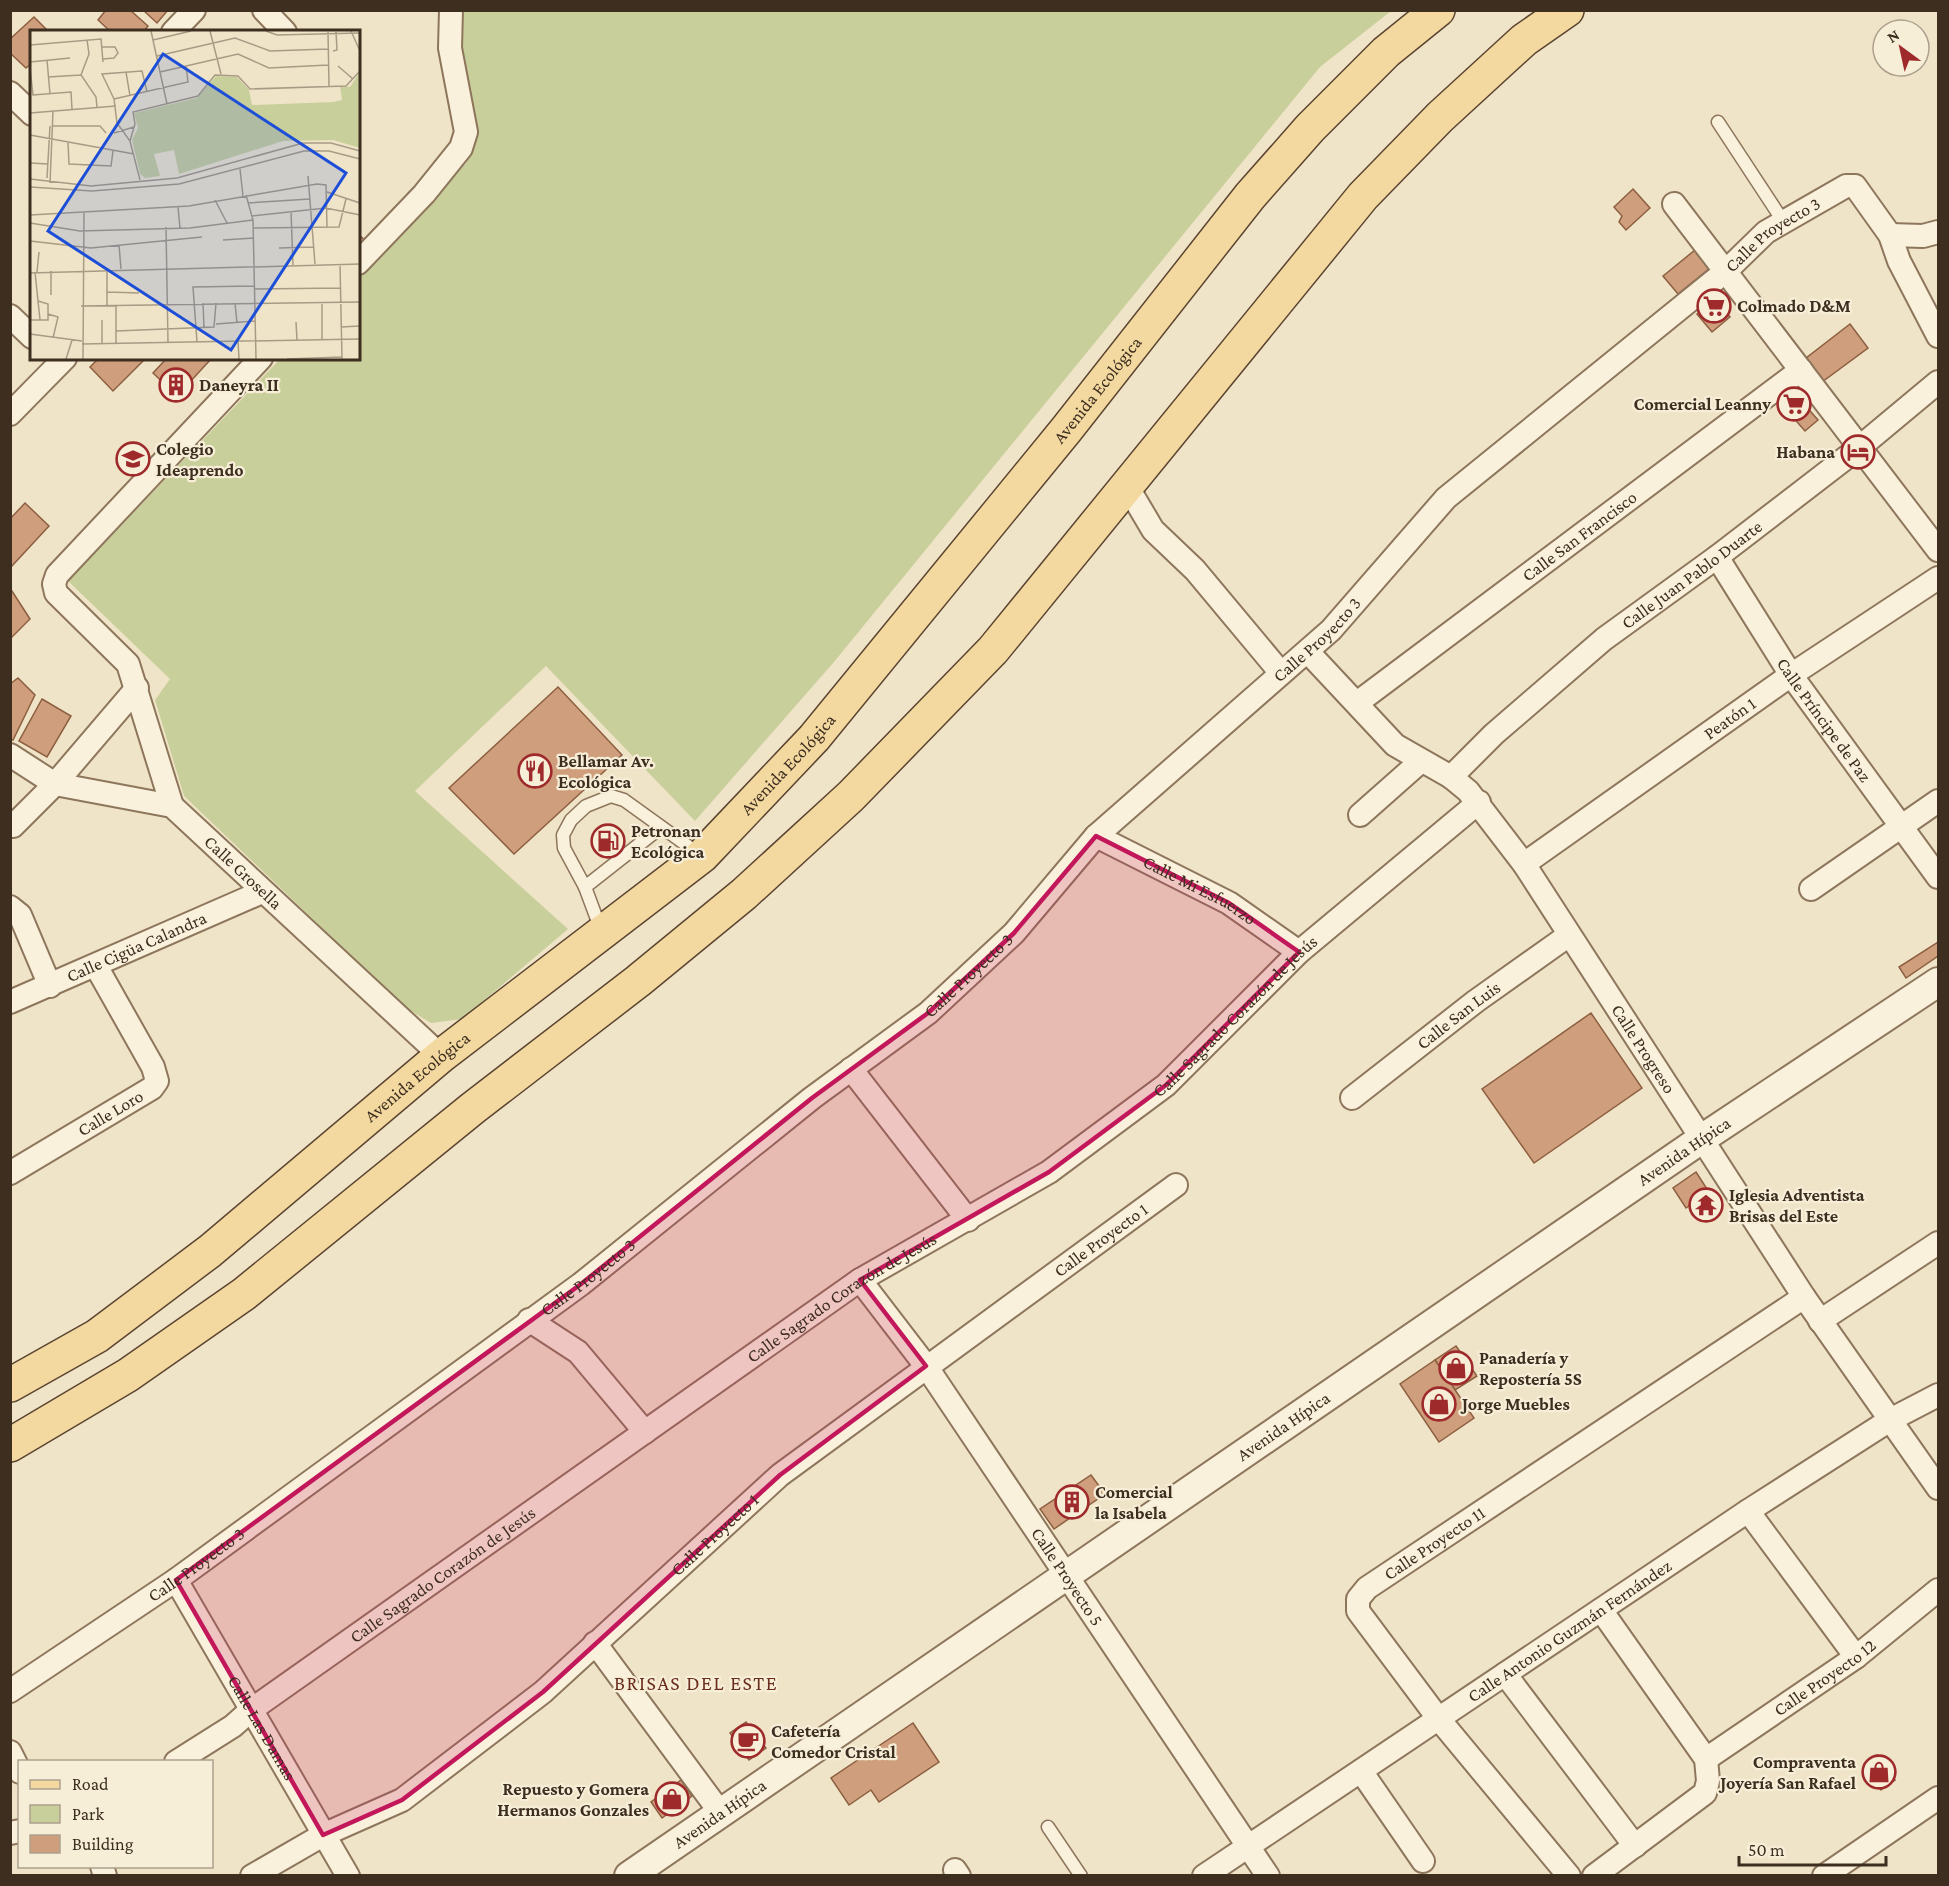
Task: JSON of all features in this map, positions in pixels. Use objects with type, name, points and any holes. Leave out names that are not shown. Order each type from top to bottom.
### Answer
[{"type":"main road","name":"Avenida Ecológica","points":[[10,1385],[97,1336],[210,1251],[441,1056],[702,856],[814,738],[1066,430],[1250,196],[1310,128],[1386,52],[1438,10]]},
{"type":"main road","points":[[10,1445],[128,1375],[244,1294],[473,1108],[638,981],[744,894],[851,796],[993,650],[1363,196],[1440,117],[1524,40],[1567,10]]},
{"type":"street","points":[[175,30],[194,10]]},
{"type":"street","points":[[264,10],[283,30]]},
{"type":"street","points":[[360,261],[424,194],[461,148],[466,132],[450,48],[451,10]]},
{"type":"street","points":[[10,93],[30,112]]},
{"type":"street","name":"Calle Proyecto 3","points":[[10,1690],[176,1580],[581,1284],[851,1070],[928,1013],[1014,933],[1096,836],[1331,630],[1446,498],[1726,271],[1766,232],[1846,186],[1855,186],[1890,235]]},
{"type":"street","points":[[1674,204],[1938,550]]},
{"type":"street","points":[[1938,232],[1923,236],[1890,235],[1899,261],[1938,336]]},
{"type":"street","points":[[10,316],[30,335]]},
{"type":"street","points":[[10,755],[55,784],[172,807],[140,710],[137,688],[128,664],[56,593],[54,584],[57,576],[259,360]]},
{"type":"street","points":[[10,414],[58,361]]},
{"type":"street","name":"Calle San Francisco","points":[[1357,703],[1801,370]]},
{"type":"street","name":"Calle Juan Pablo Duarte","points":[[1451,777],[1494,734],[1604,639],[1717,557],[1860,447],[1938,382]]},
{"type":"street","points":[[1127,486],[1153,530],[1195,570],[1281,673]]},
{"type":"street","name":"Calle Príncipe de Paz","points":[[1717,557],[1791,675],[1938,876]]},
{"type":"street","name":"Peatón 1","points":[[1524,864],[1791,675],[1938,578]]},
{"type":"street","name":"Calle Progreso","points":[[1308,652],[1395,745],[1451,777],[1479,802],[1524,864],[1700,1140],[1820,1321],[1938,1488]]},
{"type":"street","points":[[13,826],[55,784],[137,688]]},
{"type":"street","points":[[1360,815],[1421,761]]},
{"type":"street","points":[[1811,889],[1938,801]]},
{"type":"street","name":"Calle Sagrado Corazón de Jesús","points":[[178,1760],[233,1726],[251,1710],[860,1280],[1049,1172],[1166,1085],[1299,952],[1479,802]]},
{"type":"street","name":"Calle Grosella","points":[[172,807],[441,1056]]},
{"type":"street","name":"Calle Mi Esfuerzo","points":[[1096,836],[1229,903],[1299,952]]},
{"type":"street","name":"Calle Cigüa Calandra","points":[[10,1002],[262,892]]},
{"type":"street","points":[[10,907],[20,915],[50,986]]},
{"type":"street","name":"Calle San Luis","points":[[1352,1098],[1476,1001],[1569,935]]},
{"type":"street","name":"Calle Loro","points":[[10,1173],[152,1088],[158,1081],[153,1067],[96,966]]},
{"type":"street","name":"Avenida Hípica","points":[[629,1875],[1700,1140],[1938,982]]},
{"type":"street","points":[[851,1070],[968,1220]]},
{"type":"street","name":"Calle Proyecto 1","points":[[252,1875],[323,1835],[402,1800],[543,1692],[780,1474],[1176,1185]]},
{"type":"street","points":[[1820,1321],[1938,1243]]},
{"type":"street","name":"Calle Proyecto 5","points":[[860,1280],[926,1366],[1268,1875]]},
{"type":"street","name":"Calle Proyecto 11","points":[[1569,1875],[1438,1718],[1358,1611],[1358,1599],[1366,1588],[1804,1297]]},
{"type":"street","points":[[530,1320],[578,1352],[645,1432]]},
{"type":"street","name":"Calle Antonio Guzmán Fernández","points":[[1204,1875],[1748,1511],[1890,1420],[1938,1395]]},
{"type":"street","points":[[1748,1511],[1856,1657]]},
{"type":"street","name":"Calle Las Damas","points":[[176,1580],[348,1875]]},
{"type":"street","name":"Calle Proyecto 12","points":[[1706,1759],[1856,1657],[1938,1590]]},
{"type":"street","points":[[1594,1875],[1705,1793],[1708,1781],[1706,1759],[1601,1610]]},
{"type":"street","points":[[595,1643],[720,1812]]},
{"type":"street","points":[[1505,1674],[1635,1846]]},
{"type":"street","points":[[10,1752],[18,1768]]},
{"type":"street","points":[[1361,1771],[1423,1862]]},
{"type":"street","points":[[1824,1875],[1938,1798]]},
{"type":"lane","points":[[1718,122],[1783,221]]},
{"type":"lane","points":[[603,934],[585,887],[564,848],[563,835],[571,820],[586,806],[611,796],[624,800],[702,856]]},
{"type":"lane","points":[[585,887],[660,828]]},
{"type":"lane","points":[[1048,1827],[1081,1875]]},
{"type":"highlighted area","points":[[1096,836],[1229,903],[1299,952],[1166,1085],[1049,1172],[860,1280],[926,1366],[780,1475],[543,1692],[402,1800],[323,1835],[176,1580],[581,1284],[812,1098],[928,1013],[1014,933]]},
{"type":"green space","points":[[462,11],[1391,11],[1320,67],[834,662],[695,821],[546,666],[415,791],[568,929],[462,1019],[431,1023],[406,1008],[184,796],[155,700],[170,679],[68,581],[279,360],[360,360],[360,275],[467,162],[454,101]]},
{"type":"building","points":[[106,10],[130,10],[148,26],[145,30],[109,30],[98,20]]},
{"type":"building","points":[[143,10],[168,10],[157,23]]},
{"type":"building","points":[[34,17],[47,30],[30,30],[30,65],[26,68],[10,53],[10,39]]},
{"type":"building","points":[[1633,189],[1650,208],[1626,230],[1619,222],[1622,216],[1614,207]]},
{"type":"building","points":[[360,236],[367,242],[360,249]]},
{"type":"building","points":[[1695,250],[1710,268],[1678,294],[1663,276]]},
{"type":"building","points":[[1715,299],[1730,317],[1712,332],[1697,314]]},
{"type":"building","points":[[1850,324],[1868,348],[1818,385],[1801,362]]},
{"type":"building","points":[[97,360],[144,360],[113,391],[90,367]]},
{"type":"building","name":"Daneyra II","points":[[165,360],[210,360],[177,396],[153,373]]},
{"type":"building","points":[[1797,396],[1818,420],[1805,431],[1784,407]]},
{"type":"building","points":[[25,503],[49,526],[10,568],[10,519]]},
{"type":"building","points":[[10,588],[30,619],[10,639]]},
{"type":"building","points":[[18,678],[35,695],[13,740],[10,739],[10,684]]},
{"type":"building","name":"Bellamar Av. Ecológica","points":[[558,687],[622,755],[514,854],[449,788]]},
{"type":"building","points":[[42,699],[71,716],[47,757],[19,741]]},
{"type":"building","points":[[1938,942],[1938,956],[1906,978],[1899,967]]},
{"type":"building","points":[[1591,1013],[1642,1088],[1534,1163],[1482,1089]]},
{"type":"building","points":[[1696,1172],[1709,1192],[1686,1208],[1673,1188]]},
{"type":"building","name":"Panadería y Repostería 5S","points":[[1456,1346],[1477,1376],[1455,1390],[1435,1360]]},
{"type":"building","name":"Jorge Muebles","points":[[1435,1360],[1474,1418],[1439,1442],[1400,1384]]},
{"type":"building","name":"Comercial la Isabela","points":[[1091,1475],[1105,1494],[1054,1529],[1040,1509]]},
{"type":"building","name":"Cafetería Comedor Cristal","points":[[746,1722],[766,1748],[749,1760],[730,1733]]},
{"type":"building","points":[[913,1723],[939,1762],[879,1802],[871,1790],[849,1805],[831,1778]]},
{"type":"building","name":"Compraventa Joyería San Rafael","points":[[1877,1755],[1895,1780],[1881,1790],[1864,1764]]},
{"type":"building","name":"Repuesto y Gomera Hermanos Gonzales","points":[[681,1780],[692,1796],[662,1818],[651,1802]]},
{"type":"place","name":"Colmado D&M","points":[[1714,306]]},
{"type":"place","name":"Daneyra II","points":[[176,385]]},
{"type":"place","name":"Comercial Leanny","points":[[1794,404]]},
{"type":"place","name":"Habana","points":[[1858,452]]},
{"type":"place","name":"Colegio Ideaprendo","points":[[133,459]]},
{"type":"place","name":"Bellamar Av. Ecológica","points":[[535,771]]},
{"type":"place","name":"Petronan Ecológica","points":[[608,841]]},
{"type":"place","name":"Iglesia Adventista Brisas del Este","points":[[1706,1205]]},
{"type":"place","name":"Panadería y Repostería 5S","points":[[1456,1368]]},
{"type":"place","name":"Jorge Muebles","points":[[1439,1404]]},
{"type":"place","name":"Comercial la Isabela","points":[[1072,1502]]},
{"type":"place","name":"Cafetería Comedor Cristal","points":[[748,1741]]},
{"type":"place","name":"Compraventa Joyería San Rafael","points":[[1879,1772]]},
{"type":"place","name":"Repuesto y Gomera Hermanos Gonzales","points":[[672,1799]]},
{"type":"district","name":"BRISAS DEL ESTE","points":[[696,1683]]}]
